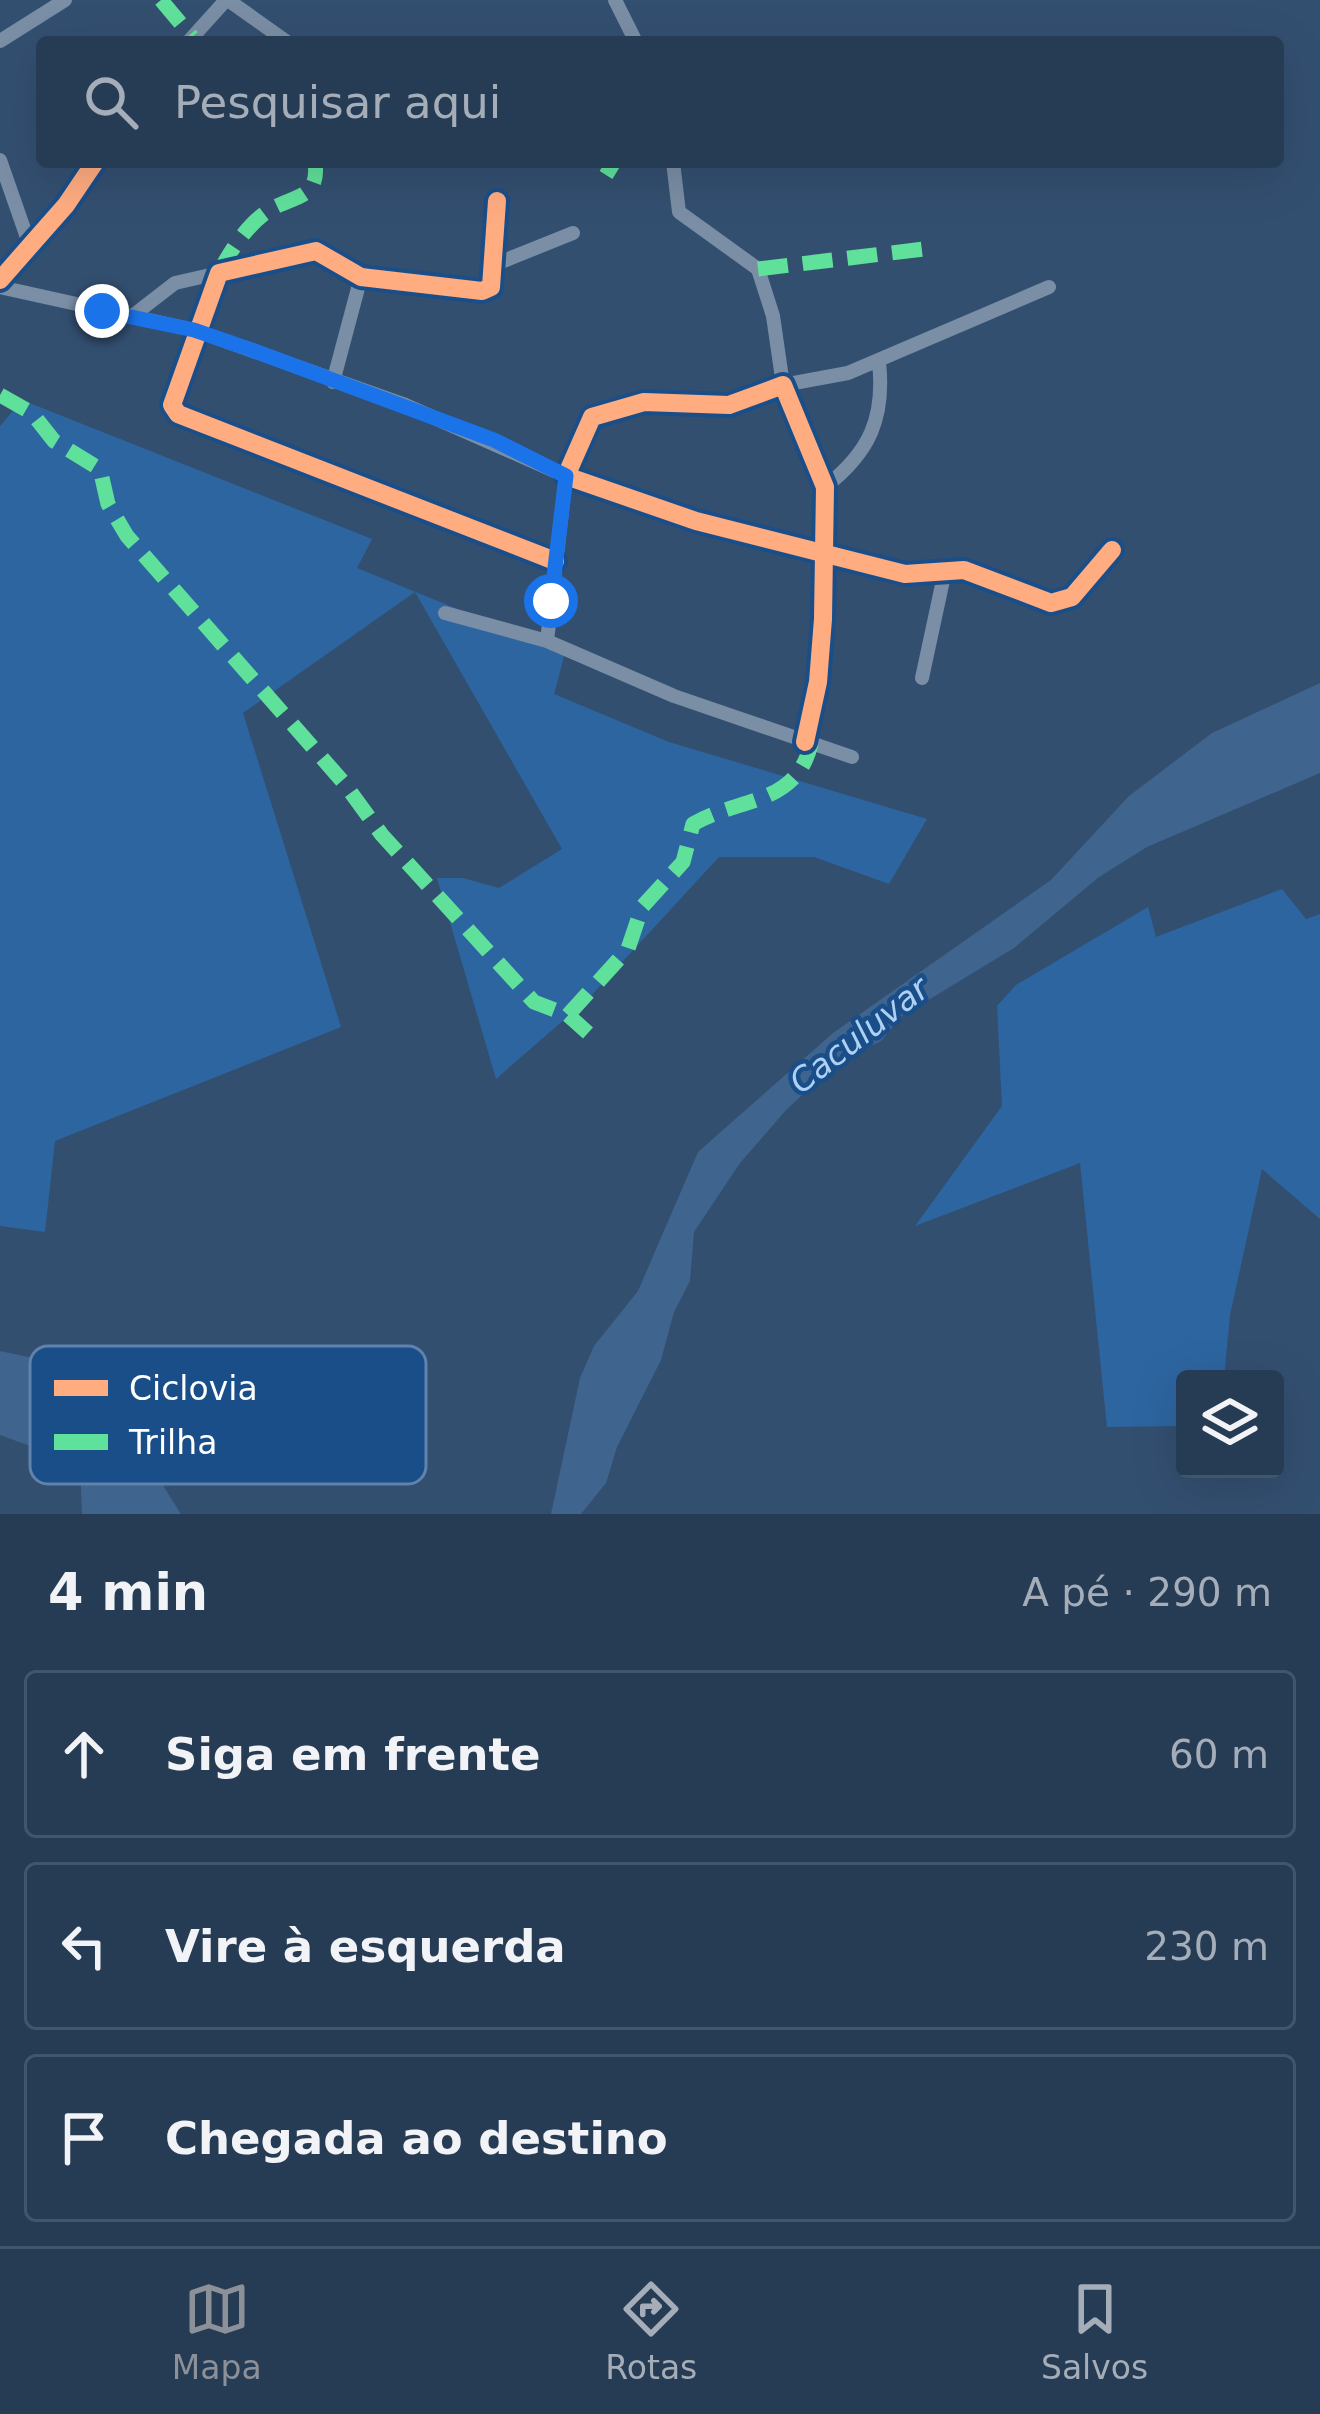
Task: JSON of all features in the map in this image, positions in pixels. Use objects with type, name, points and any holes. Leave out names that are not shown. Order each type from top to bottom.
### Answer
[{"type":"street","points":[[0,41],[65,0]]},
{"type":"street","points":[[194,36],[227,0],[278,36]]},
{"type":"street","points":[[615,0],[633,36]]},
{"type":"street","points":[[0,160],[6,196],[30,246]]},
{"type":"street","points":[[90,168],[0,284],[194,330],[494,440],[566,476],[696,521],[905,574],[964,570],[1051,602],[1072,597],[1112,550]]},
{"type":"street","points":[[674,168],[679,212],[758,269],[784,386],[825,487],[820,661],[806,742]]},
{"type":"street","points":[[131,317],[175,283],[208,271],[219,273],[316,251],[361,277],[482,291],[491,287],[496,264],[497,201]]},
{"type":"street","points":[[496,264],[573,233]]},
{"type":"street","points":[[219,273],[172,395],[178,414],[555,561]]},
{"type":"street","points":[[333,382],[361,277]]},
{"type":"street","points":[[547,641],[566,476],[592,417],[644,402],[729,405],[879,362],[1048,286]]},
{"type":"street","points":[[825,487],[850,468],[879,422],[879,362]]},
{"type":"street","points":[[922,677],[945,571]]},
{"type":"street","points":[[445,613],[547,641],[674,696],[852,757]]},
{"type":"shaded area","points":[[22,400],[372,539],[357,568],[565,653],[554,694],[669,742],[927,819],[889,884],[814,857],[719,857],[589,998],[496,1079],[437,878],[463,878],[499,888],[562,849],[415,592],[243,713],[341,1027],[55,1141],[45,1232],[0,1226],[0,426]]},
{"type":"shaded area","points":[[1282,889],[1306,919],[1320,914],[1320,1219],[1262,1169],[1230,1315],[1225,1370],[1176,1370],[1176,1426],[1107,1427],[1080,1163],[915,1226],[1002,1106],[997,1006],[1016,985],[1148,907],[1156,937]]},
{"type":"water","name":"Caculuvar","points":[[1320,683],[1320,773],[1147,847],[1099,877],[1014,948],[902,1016],[881,1041],[835,1065],[787,1109],[740,1163],[694,1232],[690,1281],[674,1312],[661,1360],[617,1447],[606,1483],[581,1514],[551,1514],[580,1378],[594,1346],[638,1291],[698,1152],[833,1033],[1051,880],[1129,796],[1212,733]]},
{"type":"water","points":[[0,1351],[30,1357],[30,1446],[0,1435]]},
{"type":"water","points":[[81,1484],[162,1484],[181,1514],[82,1514]]},
{"type":"marked path","points":[[161,0],[191,36]]},
{"type":"marked path","points":[[219,273],[253,224],[309,190],[315,168]]},
{"type":"marked path","points":[[606,175],[610,168]]},
{"type":"marked path","points":[[758,269],[932,248]]},
{"type":"marked path","points":[[0,395],[32,413],[54,441],[100,469],[108,504],[127,536],[344,783],[382,835],[534,1002],[568,1015],[588,1033]]},
{"type":"marked path","points":[[568,1015],[628,949],[642,907],[683,862],[693,824],[779,789],[804,764],[811,744]]},
{"type":"cycle path","points":[[0,280],[66,205],[91,168]]},
{"type":"cycle path","points":[[497,201],[491,287],[482,291],[361,277],[316,251],[219,273],[172,405],[178,414],[555,561]]},
{"type":"cycle path","points":[[805,742],[818,682],[823,619],[825,487],[783,385],[729,405],[644,402],[592,417],[566,476],[696,521],[905,574],[964,570],[1051,603],[1072,597],[1112,550]]},
{"type":"route","points":[[102,311],[194,330],[249,349],[494,440],[566,476],[551,601]]}]
